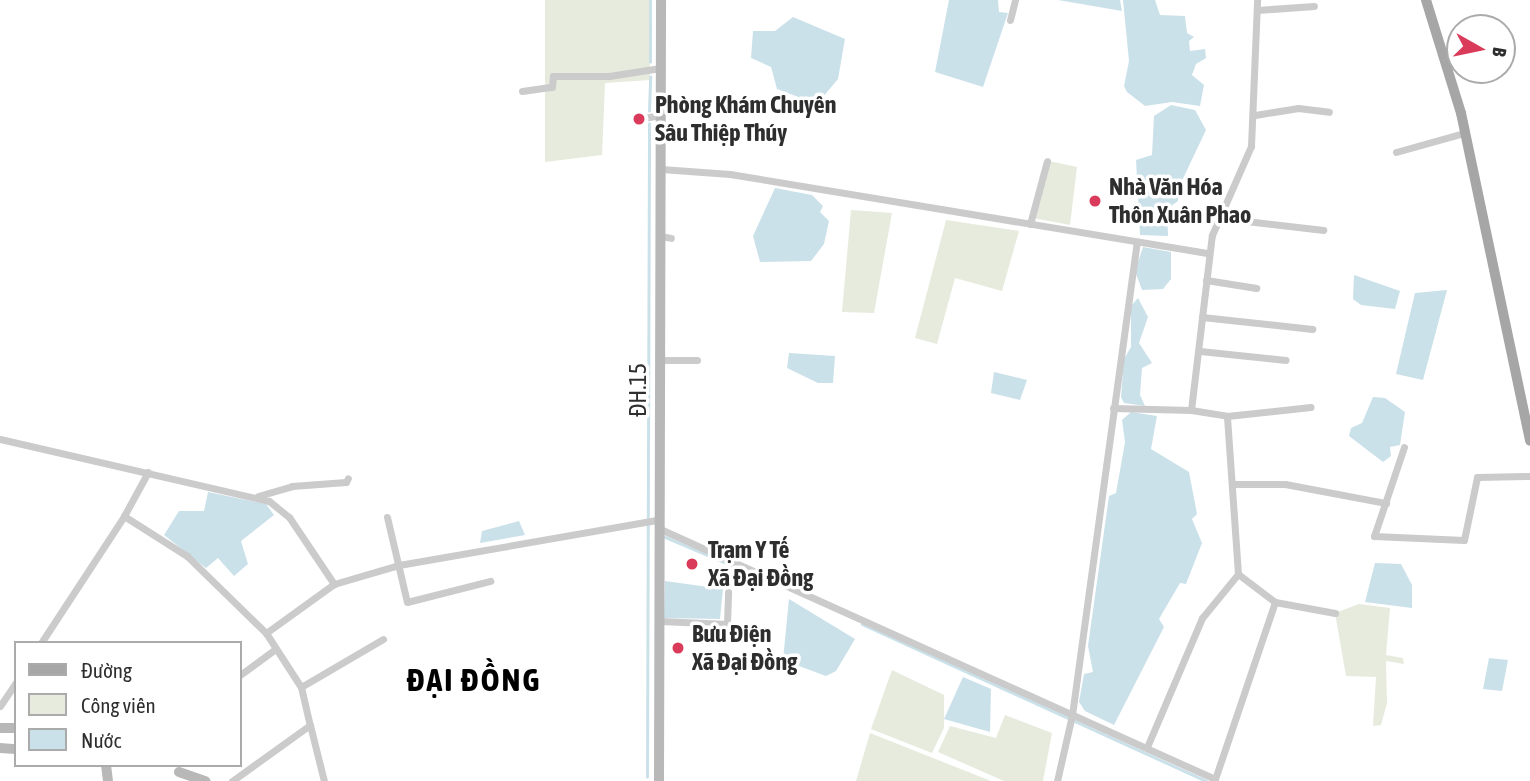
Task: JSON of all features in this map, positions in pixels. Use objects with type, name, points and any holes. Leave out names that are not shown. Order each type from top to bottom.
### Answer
[{"type":"main road","name":"ĐH.15","points":[[659,781],[662,680],[662,567],[658,524],[661,0]]},
{"type":"main road","points":[[1426,0],[1465,133],[1530,441]]},
{"type":"main road","points":[[179,773],[205,781]]},
{"type":"street","points":[[1010,20],[1015,0]]},
{"type":"street","points":[[1192,410],[1209,253],[1220,218],[1251,146],[1255,115],[1252,52],[1257,0]]},
{"type":"street","points":[[1257,10],[1314,6]]},
{"type":"street","points":[[522,91],[552,87],[553,76],[609,76],[660,68]]},
{"type":"street","points":[[1255,115],[1298,108],[1329,112]]},
{"type":"street","points":[[645,118],[660,115]]},
{"type":"street","points":[[1396,152],[1465,133]]},
{"type":"street","points":[[1030,224],[1047,161]]},
{"type":"street","points":[[661,169],[730,174],[1209,253]]},
{"type":"street","points":[[1220,218],[1323,230]]},
{"type":"street","points":[[660,236],[671,238]]},
{"type":"street","points":[[1057,781],[1072,715],[1137,242]]},
{"type":"street","points":[[1206,280],[1256,288]]},
{"type":"street","points":[[1202,317],[1312,328]]},
{"type":"street","points":[[1200,351],[1286,360]]},
{"type":"street","points":[[659,360],[697,360]]},
{"type":"street","points":[[1113,408],[1192,410],[1227,416],[1311,407]]},
{"type":"street","points":[[1147,747],[1202,618],[1238,574],[1234,485],[1227,416]]},
{"type":"street","points":[[0,439],[258,496],[289,517],[334,584]]},
{"type":"street","points":[[1404,447],[1374,536],[1464,540],[1477,477],[1530,476]]},
{"type":"street","points":[[42,641],[124,516],[149,472]]},
{"type":"street","points":[[258,496],[292,486],[346,482],[348,478]]},
{"type":"street","points":[[1234,485],[1292,485],[1386,503]]},
{"type":"street","points":[[124,516],[187,556],[266,633],[274,650],[301,687],[324,781]]},
{"type":"street","points":[[387,517],[407,602],[490,581]]},
{"type":"street","points":[[266,633],[334,584],[399,565],[658,524],[1215,779],[1275,602]]},
{"type":"street","points":[[1238,574],[1275,602],[1335,612]]},
{"type":"street","points":[[660,621],[727,624],[728,592]]},
{"type":"street","points":[[301,687],[383,639]]},
{"type":"street","points":[[242,674],[274,650]]},
{"type":"street","points":[[0,706],[14,685]]},
{"type":"street","points":[[232,781],[310,725]]},
{"type":"green space","points":[[545,0],[650,0],[650,80],[605,83],[602,155],[545,162]]},
{"type":"green space","points":[[1049,161],[1077,167],[1070,225],[1033,218]]},
{"type":"green space","points":[[851,210],[892,213],[874,313],[842,312]]},
{"type":"green space","points":[[946,220],[1019,231],[1002,291],[955,278],[937,344],[915,338]]},
{"type":"green space","points":[[1359,604],[1390,608],[1386,655],[1403,658],[1404,664],[1386,661],[1387,703],[1381,725],[1373,726],[1376,677],[1346,676],[1335,613]]},
{"type":"green space","points":[[892,670],[944,695],[944,728],[932,753],[871,729]]},
{"type":"green space","points":[[1005,715],[1052,733],[1043,781],[1004,781],[938,752],[950,726],[996,738]]},
{"type":"green space","points":[[870,733],[991,781],[856,781]]},
{"type":"water","points":[[949,0],[998,0],[999,12],[1008,13],[983,87],[935,72]]},
{"type":"water","points":[[1058,0],[1120,0],[1122,11]]},
{"type":"water","points":[[1123,0],[1155,0],[1160,15],[1185,16],[1187,33],[1194,37],[1189,41],[1190,51],[1205,49],[1206,58],[1196,64],[1192,75],[1204,85],[1200,106],[1172,102],[1145,106],[1127,92],[1124,86],[1129,61]]},
{"type":"water","points":[[793,17],[845,39],[838,79],[817,104],[777,89],[771,67],[751,58],[753,31],[775,31]]},
{"type":"water","points":[[1171,105],[1195,110],[1206,130],[1179,187],[1178,201],[1167,209],[1168,236],[1140,235],[1136,160],[1152,155],[1154,116]]},
{"type":"water","points":[[775,188],[812,195],[823,206],[820,212],[829,221],[824,244],[811,261],[760,262],[753,236]]},
{"type":"water","points":[[1143,247],[1171,252],[1171,279],[1163,289],[1142,290],[1135,271]]},
{"type":"water","points":[[1354,275],[1400,291],[1395,309],[1361,305],[1353,299]]},
{"type":"water","points":[[1447,290],[1423,380],[1396,374],[1415,293]]},
{"type":"water","points":[[1138,298],[1148,317],[1139,343],[1152,363],[1142,368],[1140,395],[1145,406],[1124,403],[1121,397],[1124,359],[1131,347],[1131,306]]},
{"type":"water","points":[[789,353],[835,356],[833,383],[818,383],[787,368]]},
{"type":"water","points":[[994,372],[1027,380],[1020,400],[991,393]]},
{"type":"water","points":[[1373,397],[1385,398],[1405,412],[1400,445],[1390,447],[1391,456],[1383,462],[1349,436],[1351,428],[1362,423]]},
{"type":"water","points":[[1131,412],[1157,416],[1151,449],[1189,472],[1197,514],[1192,519],[1202,543],[1186,584],[1180,583],[1159,619],[1164,627],[1114,725],[1085,711],[1079,702],[1084,674],[1093,672],[1088,646],[1109,496],[1116,493],[1125,442],[1122,420]]},
{"type":"water","points":[[208,492],[266,504],[274,515],[241,541],[248,564],[234,576],[218,558],[206,568],[164,535],[179,511],[204,511]]},
{"type":"water","points":[[519,521],[525,535],[480,543],[482,531]]},
{"type":"water","points":[[1375,563],[1401,564],[1412,585],[1412,608],[1365,602]]},
{"type":"water","points":[[665,581],[723,589],[720,619],[664,618]]},
{"type":"water","points":[[789,599],[855,639],[836,671],[826,676],[783,660]]},
{"type":"water","points":[[1489,658],[1508,660],[1502,691],[1483,689]]},
{"type":"water","points":[[963,677],[991,689],[990,732],[944,719]]},
{"type":"waterway","points":[[650,0],[650,62]]},
{"type":"waterway","points":[[649,111],[650,77]]},
{"type":"waterway","points":[[647,777],[649,124]]},
{"type":"waterway","points":[[665,537],[745,571]]},
{"type":"waterway","points":[[862,624],[1206,781]]},
{"type":"place","name":"Phòng Khám Chuyên Sâu Thiệp Thúy","points":[[639,119]]},
{"type":"place","name":"Nhà Văn Hóa Thôn Xuân Phao","points":[[1095,201]]},
{"type":"place","name":"Trạm Y Tế Xã Đại Đồng","points":[[692,564]]},
{"type":"place","name":"Bưu Điện Xã Đại Đồng","points":[[678,648]]},
{"type":"district","name":"ĐẠI ĐỒNG","points":[[474,680]]}]
